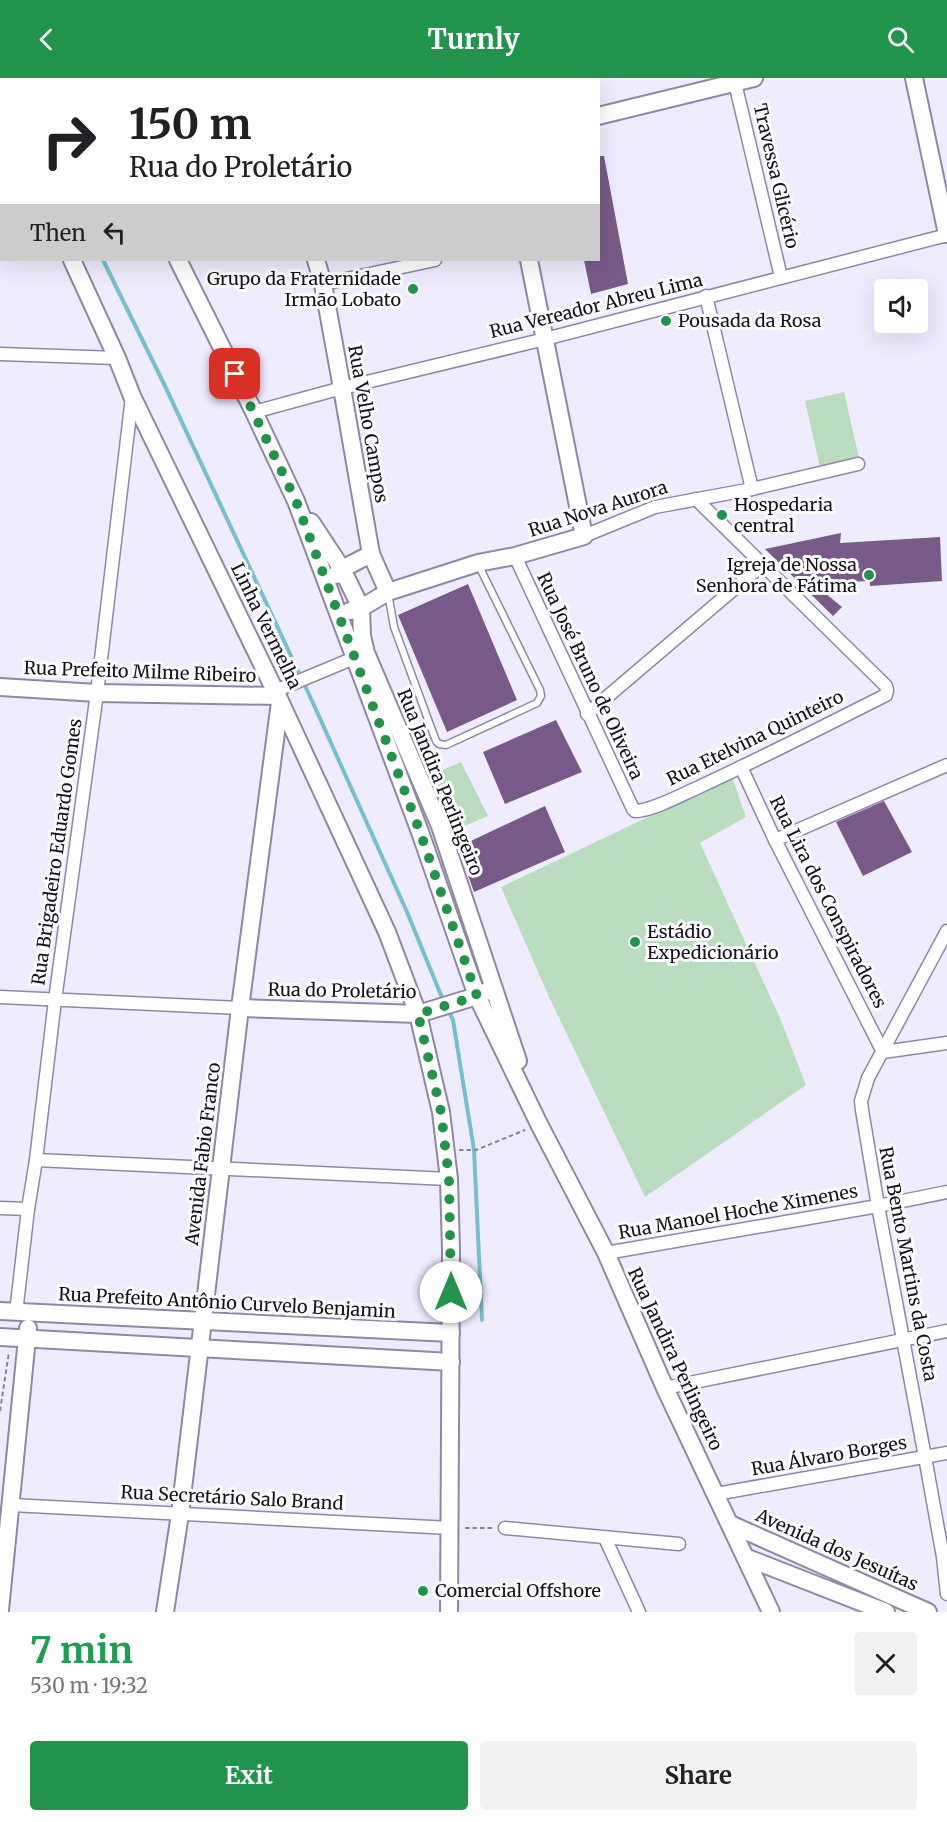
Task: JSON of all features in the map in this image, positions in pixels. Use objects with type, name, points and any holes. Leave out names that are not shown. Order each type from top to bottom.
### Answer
[{"type":"main road","points":[[600,117],[754,78]]},
{"type":"main road","points":[[914,78],[947,234]]},
{"type":"main road","name":"Linha Vermelha","points":[[72,261],[132,396],[278,696],[387,932],[421,1013],[441,1112],[449,1179],[451,1333],[449,1612]]},
{"type":"main road","name":"Rua Jandira Perlingeiro","points":[[178,261],[296,501],[420,832],[477,996],[538,1124],[606,1253],[665,1388],[771,1612]]},
{"type":"main road","name":"Rua Velho Campos","points":[[316,261],[342,388],[371,554],[388,592]]},
{"type":"main road","points":[[529,261],[584,536]]},
{"type":"main road","name":"Rua Jandira Perlingeiro","points":[[296,501],[342,569],[361,608],[362,636],[366,653],[440,826],[538,1124]]},
{"type":"main road","name":"Rua Nova Aurora","points":[[361,608],[388,592],[478,563],[514,556],[584,536]]},
{"type":"main road","points":[[327,585],[342,569],[371,554]]},
{"type":"main road","points":[[337,611],[361,608]]},
{"type":"main road","name":"Rua Prefeito Milme Ribeiro","points":[[0,687],[97,693],[278,696]]},
{"type":"main road","name":"Avenida Fabio Franco","points":[[165,1612],[180,1514],[204,1321],[240,1008],[275,744],[278,696]]},
{"type":"main road","points":[[275,744],[288,741],[301,747]]},
{"type":"main road","points":[[420,832],[431,825],[440,826]]},
{"type":"main road","points":[[477,996],[489,989],[493,982]]},
{"type":"main road","name":"Rua do Proletário","points":[[240,1008],[421,1013],[477,996]]},
{"type":"main road","points":[[0,1610],[12,1505],[15,1312]]},
{"type":"main road","name":"Rua Prefeito Antônio Curvelo Benjamin","points":[[15,1312],[451,1333]]},
{"type":"main road","points":[[13,1338],[451,1362]]},
{"type":"main road","name":"Avenida dos Jesuítas","points":[[730,1524],[928,1612]]},
{"type":"main road","name":"Avenida dos Jesuítas","points":[[745,1557],[886,1612]]},
{"type":"street","name":"Travessa Glicério","points":[[735,83],[781,277]]},
{"type":"street","name":"Rua Vereador Abreu Lima","points":[[254,412],[947,234]]},
{"type":"street","points":[[322,284],[430,261]]},
{"type":"street","points":[[706,296],[752,489]]},
{"type":"street","points":[[0,354],[117,358]]},
{"type":"street","name":"Rua Brigadeiro Eduardo Gomes","points":[[15,1312],[97,693],[132,396]]},
{"type":"street","name":"Rua Nova Aurora","points":[[584,536],[647,510],[752,489],[858,464]]},
{"type":"street","points":[[587,714],[762,565],[696,499]]},
{"type":"street","name":"Rua José Bruno de Oliveira","points":[[514,556],[635,811]]},
{"type":"street","name":"Rua Etelvina Quinteiro","points":[[635,811],[641,811],[673,799],[886,694],[888,690],[886,686],[762,565]]},
{"type":"street","points":[[278,696],[294,683],[354,658]]},
{"type":"street","points":[[775,840],[947,765]]},
{"type":"street","name":"Rua Lira dos Conspiradores","points":[[741,767],[775,840],[883,1052]]},
{"type":"street","name":"Rua Bento Martins da Costa","points":[[947,931],[868,1078],[861,1101],[878,1206],[945,1557],[947,1594]]},
{"type":"street","points":[[0,997],[240,1008]]},
{"type":"street","points":[[883,1052],[947,1043]]},
{"type":"street","points":[[36,1160],[449,1179]]},
{"type":"street","name":"Rua Manoel Hoche Ximenes","points":[[606,1253],[947,1192]]},
{"type":"street","points":[[0,1208],[28,1209]]},
{"type":"street","points":[[665,1388],[947,1331]]},
{"type":"street","name":"Rua Álvaro Borges","points":[[716,1494],[947,1453]]},
{"type":"street","name":"Rua Secretário Salo Brand","points":[[12,1505],[450,1528]]},
{"type":"street","points":[[505,1528],[679,1544]]},
{"type":"street","points":[[605,1538],[639,1612]]},
{"type":"lane","points":[[388,592],[394,627],[436,741],[446,745],[537,703],[540,696],[540,690],[478,563]]},
{"type":"path","points":[[465,1150],[476,1150],[538,1124]]},
{"type":"path","points":[[0,1411],[13,1338]]},
{"type":"path","points":[[450,1528],[505,1528]]},
{"type":"green space","points":[[844,392],[859,458],[820,467],[805,401]]},
{"type":"green space","points":[[461,762],[488,816],[453,831],[429,776]]},
{"type":"green space","name":"Estádio Expedicionário","points":[[732,777],[746,817],[700,843],[780,1018],[806,1085],[645,1197],[549,997],[501,887]]},
{"type":"building","points":[[600,156],[604,156],[628,284],[591,294],[584,261],[600,261]]},
{"type":"building","points":[[841,533],[840,543],[940,537],[942,581],[870,586],[870,581],[845,582],[845,591],[825,593],[842,607],[833,616],[765,549]]},
{"type":"building","points":[[468,584],[517,700],[447,732],[398,615]]},
{"type":"building","points":[[556,720],[582,772],[505,804],[483,752]]},
{"type":"building","points":[[884,801],[912,852],[863,876],[836,822]]},
{"type":"building","points":[[545,806],[565,852],[474,892],[458,847]]},
{"type":"waterway","points":[[103,261],[165,386],[313,703],[407,912],[443,1000]]},
{"type":"waterway","points":[[448,1010],[453,1020],[474,1150],[482,1320]]},
{"type":"place","name":"Grupo da Fraternidade Irmão Lobato","points":[[413,289]]},
{"type":"place","name":"Pousada da Rosa","points":[[666,321]]},
{"type":"place","name":"Hospedaria central","points":[[722,515]]},
{"type":"place","name":"Igreja de Nossa Senhora de Fátima","points":[[869,575]]},
{"type":"place","name":"Estádio Expedicionário","points":[[635,942]]},
{"type":"place","name":"Comercial Offshore","points":[[423,1591]]},
{"type":"route","points":[[235,374],[296,501],[420,832],[477,996],[418,1014],[441,1112],[449,1179],[451,1292]]}]
